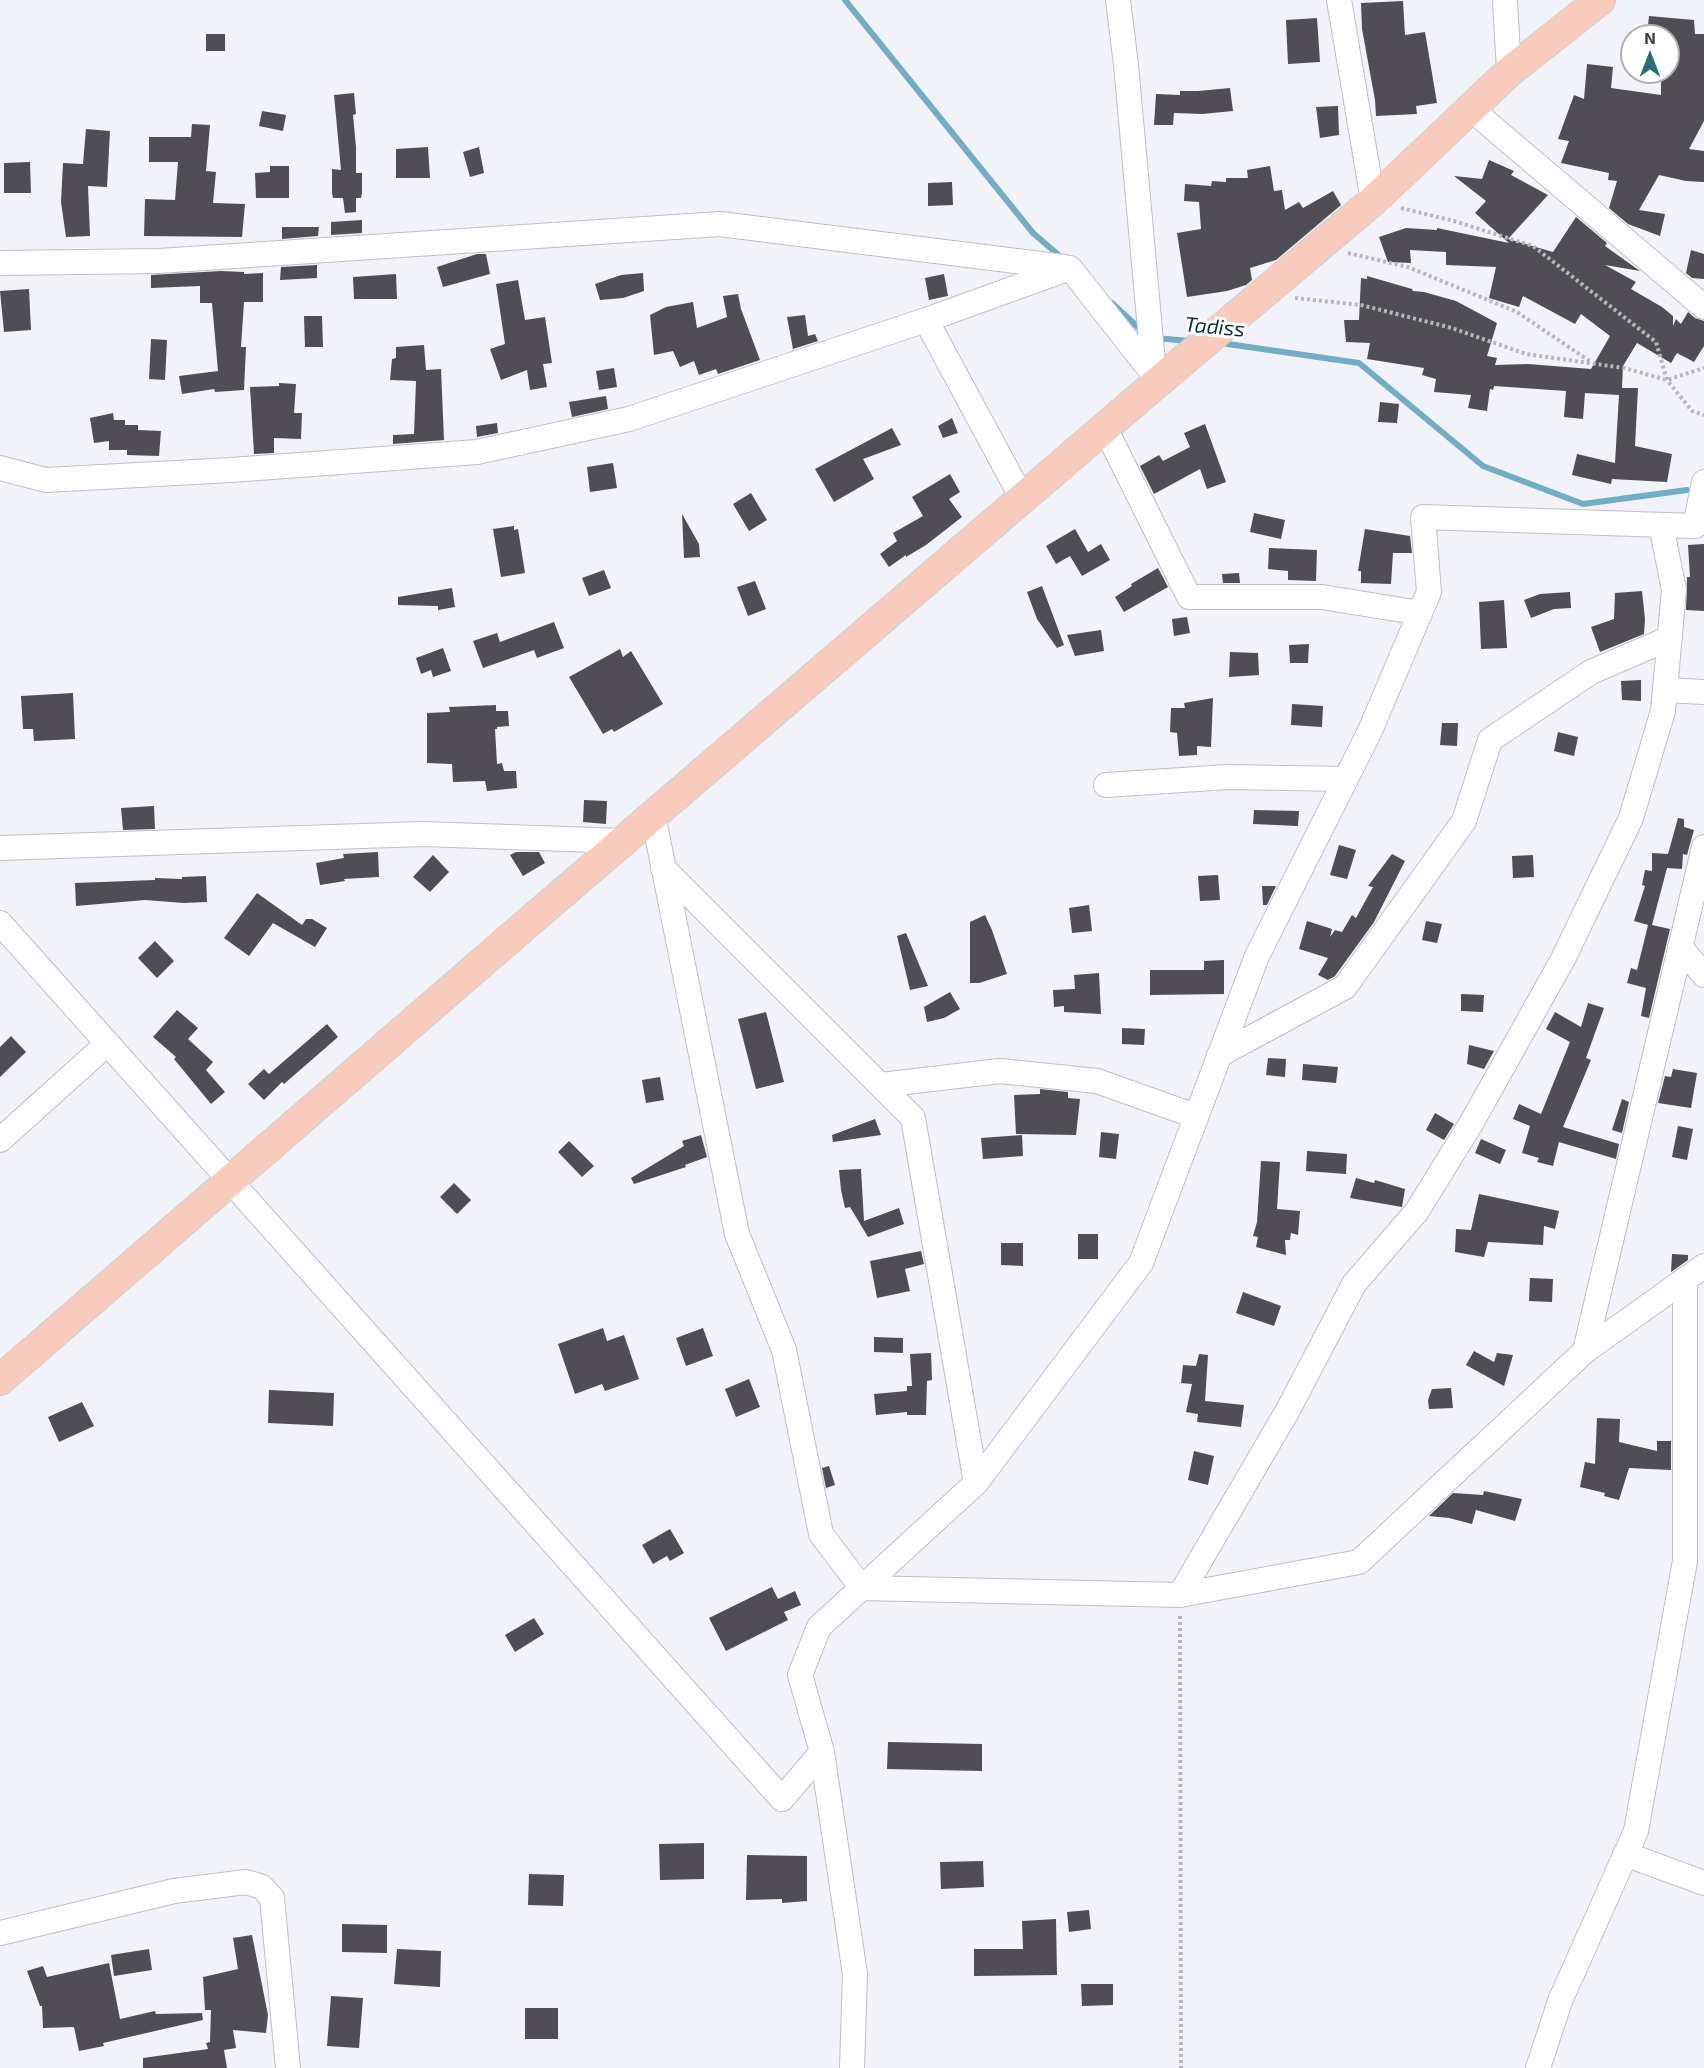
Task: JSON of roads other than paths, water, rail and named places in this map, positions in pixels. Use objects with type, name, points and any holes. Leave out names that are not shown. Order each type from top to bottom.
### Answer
[{"type":"main road","points":[[0,1380],[229,1180],[1105,428],[1156,377],[1261,295],[1373,201],[1509,72],[1600,0]]},
{"type":"street","points":[[1118,0],[1156,377]]},
{"type":"street","points":[[1339,0],[1373,201]]},
{"type":"street","points":[[1505,0],[1509,72]]},
{"type":"street","points":[[1471,109],[1704,307]]},
{"type":"street","points":[[0,263],[159,261],[720,224],[1070,267],[1156,377]]},
{"type":"street","points":[[0,468],[46,480],[231,470],[477,452],[629,419],[926,320],[1070,267]]},
{"type":"street","points":[[926,320],[1022,498]]},
{"type":"street","points":[[1105,428],[1188,597],[1322,597],[1420,613]]},
{"type":"street","points":[[852,2068],[855,1974],[822,1752],[800,1675],[819,1627],[976,1483],[1141,1263],[1257,956],[1369,733],[1429,592],[1423,517],[1695,526],[1704,482]]},
{"type":"street","points":[[1180,1594],[1288,1410],[1354,1284],[1417,1211],[1472,1122],[1563,959],[1632,818],[1663,711],[1670,639],[1674,590],[1660,525]]},
{"type":"street","points":[[1219,1055],[1345,987],[1464,821],[1490,740],[1591,672],[1670,639]]},
{"type":"street","points":[[1665,690],[1704,692]]},
{"type":"street","points":[[1106,785],[1227,777],[1346,779]]},
{"type":"street","points":[[653,815],[737,1234],[784,1350],[821,1534],[862,1588]]},
{"type":"street","points":[[0,848],[423,834],[623,841]]},
{"type":"street","points":[[1585,1351],[1704,847]]},
{"type":"street","points":[[663,868],[914,1118],[976,1483]]},
{"type":"street","points":[[3,934],[107,1044],[782,1799],[822,1752]]},
{"type":"street","points":[[1680,947],[1704,975]]},
{"type":"street","points":[[0,1140],[107,1044]]},
{"type":"street","points":[[881,1085],[1000,1071],[1011,1072],[1097,1081],[1195,1116]]},
{"type":"street","points":[[862,1588],[1180,1594],[1359,1562],[1585,1351],[1695,1273]]},
{"type":"street","points":[[1538,2068],[1560,2001],[1636,1831],[1685,1561],[1694,1532],[1695,1273]]},
{"type":"street","points":[[1625,1854],[1704,1883]]},
{"type":"street","points":[[0,1933],[174,1891],[246,1882],[262,1887],[272,1898],[288,2068]]},
{"type":"waterway","name":"Tadiss","points":[[845,0],[1033,233],[1062,258]]},
{"type":"waterway","name":"Tadiss","points":[[1112,303],[1142,331]]},
{"type":"waterway","name":"Tadiss","points":[[1155,338],[1190,341]]},
{"type":"waterway","name":"Tadiss","points":[[1221,343],[1359,363],[1483,466],[1583,504],[1687,490]]}]
